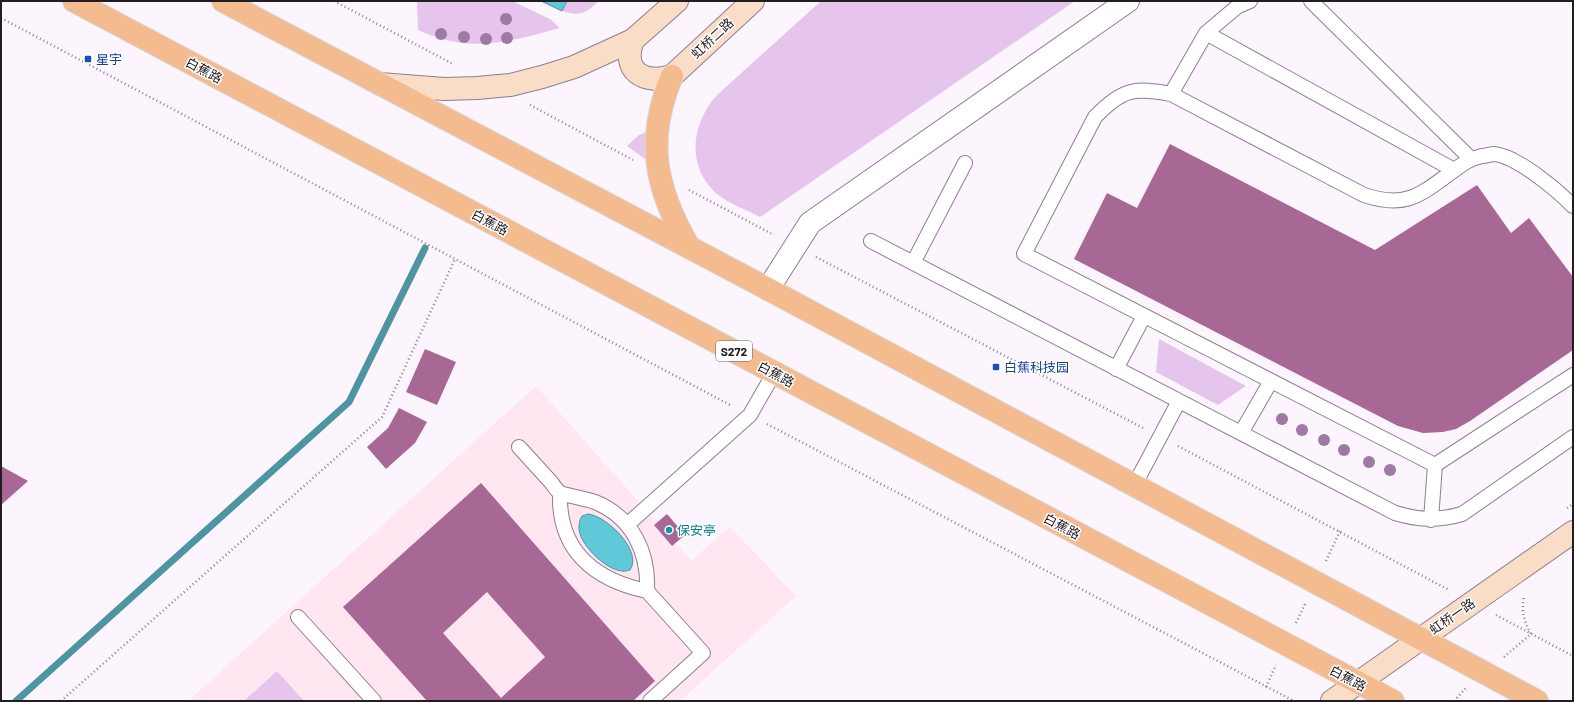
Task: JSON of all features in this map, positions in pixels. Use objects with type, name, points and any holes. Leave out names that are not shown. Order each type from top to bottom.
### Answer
[{"type":"main road","name":"白蕉路","points":[[74,1],[1393,701]]},
{"type":"main road","points":[[223,1],[768,289],[1315,584],[1537,701]]},
{"type":"main road","points":[[672,76],[664,95],[658,116],[655,138],[656,162],[677,227],[689,247]]},
{"type":"street","points":[[379,84],[444,89],[510,85],[574,67],[633,40],[677,1]]},
{"type":"street","name":"虹桥二路","points":[[672,76],[753,1]]},
{"type":"street","points":[[768,289],[810,223],[1128,1]]},
{"type":"street","points":[[633,40],[629,56],[631,65],[636,73],[644,77],[654,79],[672,76]]},
{"type":"street","name":"虹桥一路","points":[[1332,701],[1573,532]]},
{"type":"lane","points":[[1171,94],[1206,33],[1238,6],[1250,1]]},
{"type":"lane","points":[[1311,1],[1470,158]]},
{"type":"lane","points":[[1206,33],[1454,170]]},
{"type":"lane","points":[[1435,465],[1024,254],[1095,117],[1111,101],[1130,92],[1151,91],[1171,94],[1364,195],[1383,201],[1402,201],[1420,194],[1470,158],[1494,154],[1516,162],[1555,188],[1573,206]]},
{"type":"lane","points":[[913,263],[965,163]]},
{"type":"lane","points":[[871,241],[1395,513],[1411,518],[1431,520],[1446,519],[1462,514],[1573,437]]},
{"type":"lane","points":[[1116,369],[1144,316]]},
{"type":"lane","points":[[628,524],[750,415],[774,373]]},
{"type":"lane","points":[[1435,465],[1573,375]]},
{"type":"lane","points":[[1241,433],[1271,381]]},
{"type":"lane","points":[[1134,486],[1179,401]]},
{"type":"lane","points":[[519,447],[560,493],[596,503],[613,511],[628,524],[637,540],[644,558],[648,575],[647,590]]},
{"type":"lane","points":[[1431,520],[1435,465]]},
{"type":"lane","points":[[560,493],[559,509],[563,528],[571,544],[583,560],[597,572],[613,581],[630,587],[647,590],[703,653],[650,701]]},
{"type":"lane","points":[[298,617],[374,701]]},
{"type":"path","points":[[334,1],[454,65]]},
{"type":"path","points":[[1,18],[1294,701]]},
{"type":"path","points":[[529,105],[795,246],[1160,436],[1573,656]]},
{"type":"path","points":[[61,701],[382,417],[455,259]]},
{"type":"path","points":[[1266,687],[1340,531]]},
{"type":"path","points":[[1524,594],[1521,608],[1524,622],[1531,634]]},
{"type":"shaded area","points":[[417,1],[512,1],[550,19],[560,28],[506,41],[472,44],[454,42],[418,30]]},
{"type":"shaded area","points":[[567,1],[599,1],[586,11],[574,14],[562,11]]},
{"type":"shaded area","points":[[821,1],[1075,1],[760,217],[722,198],[707,183],[700,171],[696,159],[697,133],[701,120],[716,96]]},
{"type":"shaded area","points":[[647,132],[648,161],[627,146],[639,135]]},
{"type":"shaded area","points":[[1159,339],[1246,386],[1218,405],[1156,372]]},
{"type":"shaded area","points":[[536,386],[691,561],[730,527],[796,596],[680,701],[188,701]]},
{"type":"shaded area","points":[[277,671],[304,701],[244,701]]},
{"type":"water","points":[[541,1],[567,1],[562,11]]},
{"type":"water","points":[[588,514],[596,516],[604,521],[621,536],[627,544],[632,554],[633,562],[630,570],[616,570],[608,566],[600,561],[588,547],[580,534],[579,527],[582,516]]},
{"type":"building","points":[[1170,144],[1375,250],[1477,185],[1511,233],[1529,218],[1573,277],[1573,350],[1470,421],[1456,429],[1443,432],[1423,433],[1398,426],[1074,259],[1107,193],[1137,208]]},
{"type":"building","points":[[425,349],[456,362],[437,405],[406,392]]},
{"type":"building","points":[[399,408],[427,422],[415,443],[386,469],[367,447],[388,428]]},
{"type":"building","points":[[1,466],[28,481],[1,505]]},
{"type":"building","points":[[481,483],[655,681],[633,701],[427,701],[343,607]],"holes":[[[487,592],[545,657],[501,698],[443,633]]]},
{"type":"building","name":"保安亭","points":[[667,514],[685,535],[672,546],[654,525]]},
{"type":"waterway","points":[[16,701],[349,402],[425,248]]},
{"type":"place","name":"星宇","points":[[88,59]]},
{"type":"place","name":"白蕉科技园","points":[[996,367]]},
{"type":"place","name":"保安亭","points":[[669,530]]}]
